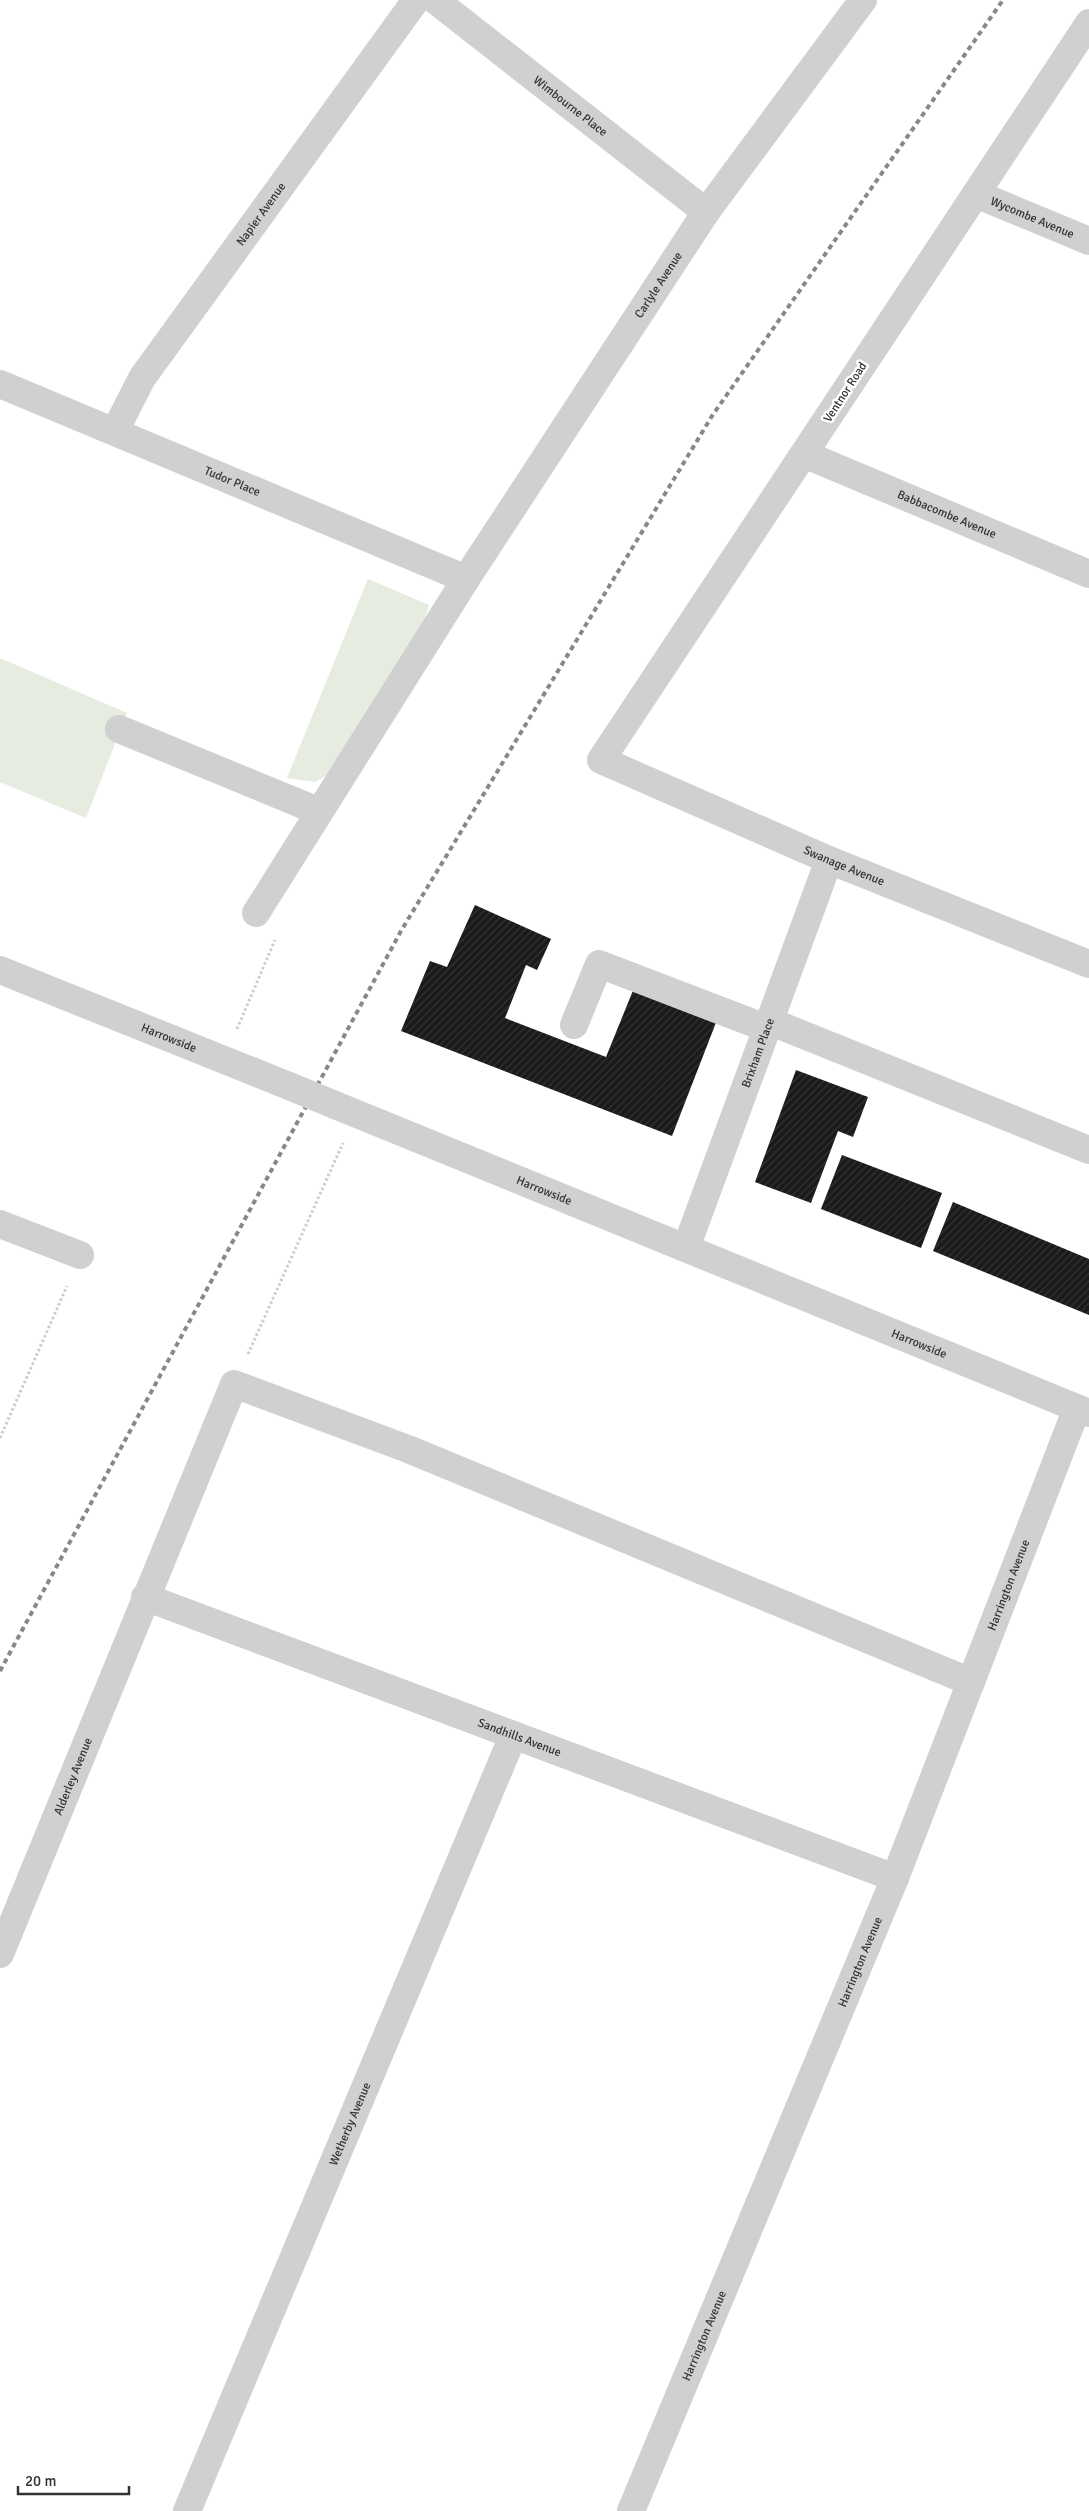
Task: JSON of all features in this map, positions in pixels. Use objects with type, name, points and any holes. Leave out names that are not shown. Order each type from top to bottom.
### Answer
[{"type":"street","name":"Napier Avenue","points":[[115,431],[142,378],[416,0]]},
{"type":"street","name":"Wimbourne Place","points":[[435,0],[706,212]]},
{"type":"street","name":"Carlyle Avenue","points":[[256,913],[318,811],[466,578],[706,212],[863,0]]},
{"type":"street","name":"Ventnor Road","points":[[601,760],[1089,23]]},
{"type":"street","name":"Wycombe Avenue","points":[[976,194],[1089,241]]},
{"type":"street","name":"Tudor Place","points":[[0,384],[466,578]]},
{"type":"street","name":"Babbacombe Avenue","points":[[804,454],[1089,574]]},
{"type":"street","points":[[119,729],[318,811]]},
{"type":"street","name":"Swanage Avenue","points":[[601,760],[830,860],[1089,964]]},
{"type":"street","name":"Brixham Place","points":[[686,1248],[767,1024],[830,860]]},
{"type":"street","points":[[574,1025],[599,964],[767,1024],[1089,1150]]},
{"type":"street","name":"Harrowside","points":[[0,970],[356,1113],[1083,1411]]},
{"type":"street","points":[[0,1224],[80,1255]]},
{"type":"street","points":[[234,1384],[408,1449],[971,1682]]},
{"type":"street","name":"Alderley Avenue","points":[[0,1954],[234,1384]]},
{"type":"street","name":"Harrington Avenue","points":[[631,2511],[895,1878],[971,1682],[1083,1411]]},
{"type":"street","name":"Sandhills Avenue","points":[[145,1597],[895,1878]]},
{"type":"street","name":"Wetherby Avenue","points":[[187,2511],[513,1736]]},
{"type":"path","points":[[224,1061],[276,936]]},
{"type":"path","points":[[234,1384],[342,1146]]},
{"type":"path","points":[[0,1438],[80,1255]]},
{"type":"shaded area","points":[[368,579],[429,605],[422,630],[329,774],[315,782],[287,778]]},
{"type":"shaded area","points":[[0,658],[127,713],[86,818],[0,782]]},
{"type":"building","points":[[475,905],[551,939],[537,970],[526,965],[505,1018],[606,1057],[634,988],[717,1020],[672,1136],[401,1031],[430,961],[447,967]]},
{"type":"building","points":[[796,1070],[868,1097],[853,1137],[838,1131],[811,1203],[755,1182]]},
{"type":"building","points":[[842,1155],[942,1193],[921,1248],[821,1209]]},
{"type":"building","points":[[953,1202],[1089,1259],[1089,1315],[933,1251]]},
{"type":"railway","points":[[0,1671],[401,931],[712,416],[1003,0]]}]
